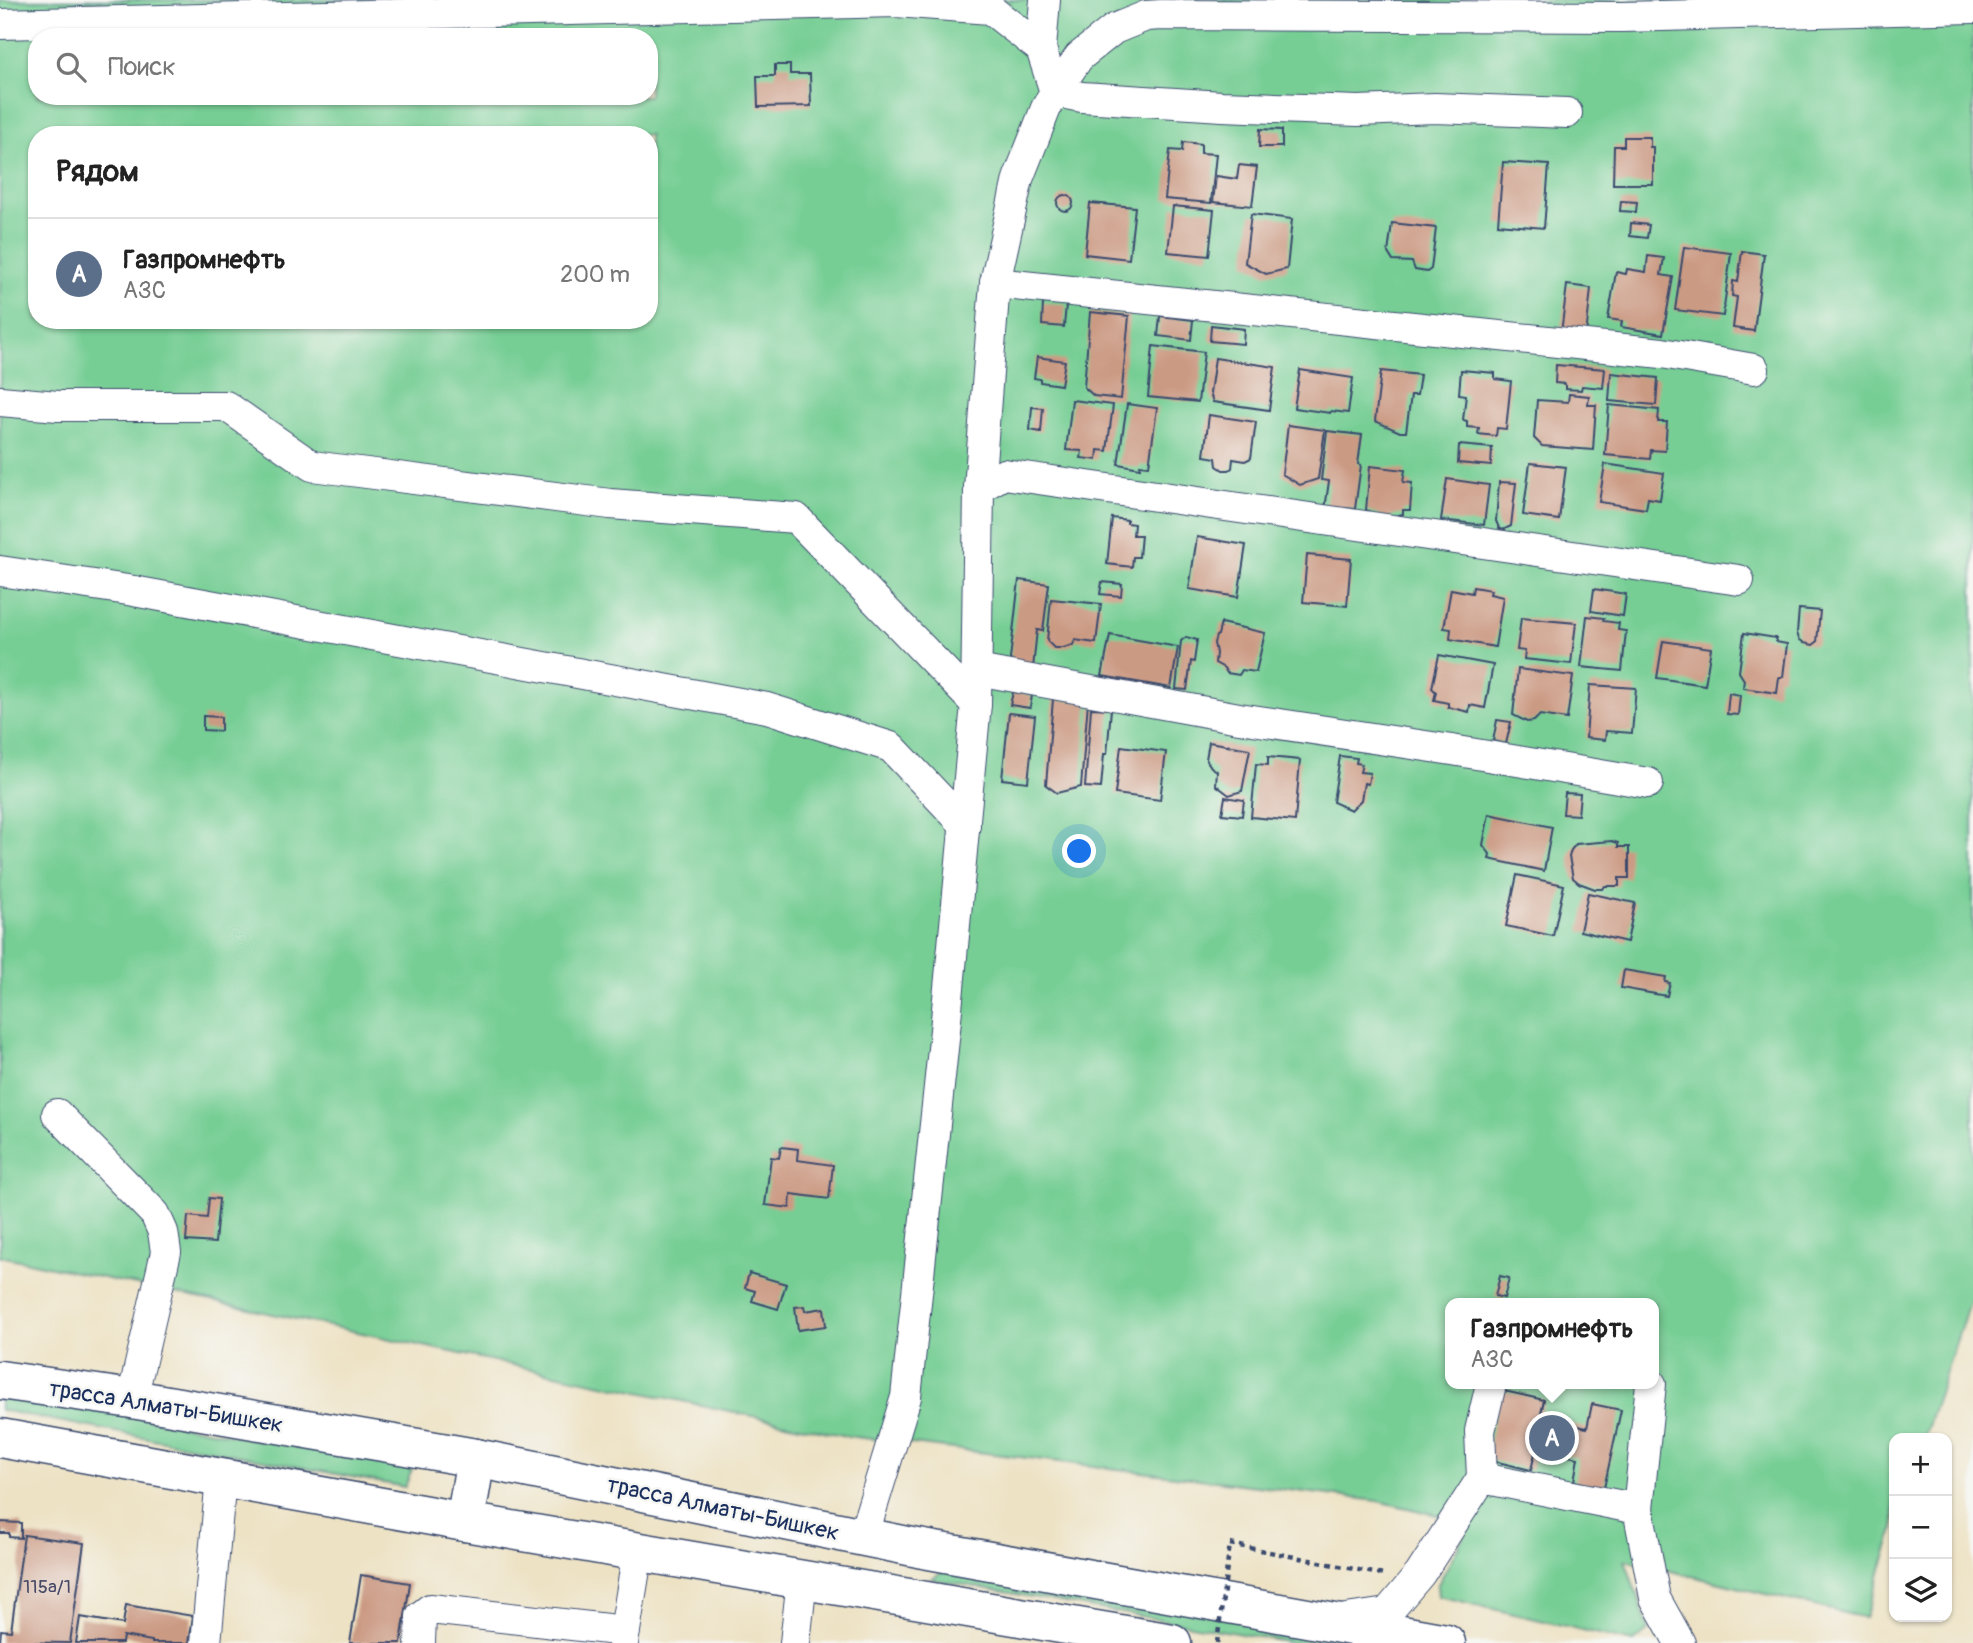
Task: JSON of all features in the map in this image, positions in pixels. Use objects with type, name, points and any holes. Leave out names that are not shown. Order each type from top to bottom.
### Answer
[{"type":"highway","name":"трасса Алматы-Бишкек","points":[[0,1380],[132,1399],[476,1458],[863,1537],[1446,1643]]},
{"type":"highway","points":[[0,1438],[465,1522],[1172,1643]]},
{"type":"highway","points":[[465,1522],[476,1458]]},
{"type":"street","points":[[1045,0],[1041,49],[1055,92]]},
{"type":"street","points":[[0,24],[897,2],[990,9],[1041,49]]},
{"type":"street","points":[[863,1537],[906,1397],[945,1030],[976,705],[979,488],[995,283],[1018,179],[1046,108],[1079,57],[1114,29],[1146,16],[1235,8],[1622,17],[1918,4],[1973,8]]},
{"type":"street","points":[[1055,92],[1082,97],[1222,106],[1358,111],[1435,108],[1567,113]]},
{"type":"street","points":[[995,283],[1662,353],[1754,369]]},
{"type":"street","points":[[0,401],[58,406],[226,406],[312,466],[610,504],[796,518],[976,705]]},
{"type":"street","points":[[979,488],[1004,474],[1739,580]]},
{"type":"street","points":[[0,571],[128,590],[767,708],[891,747],[965,825]]},
{"type":"street","points":[[977,670],[1239,718],[1648,783]]},
{"type":"street","points":[[57,1114],[155,1214],[163,1233],[166,1252],[132,1399]]},
{"type":"street","points":[[1328,1622],[1387,1613],[1414,1581],[1482,1478],[1480,1431],[1490,1389]]},
{"type":"street","points":[[1650,1389],[1638,1509],[1655,1598],[1680,1643]]},
{"type":"street","points":[[206,1643],[220,1478]]},
{"type":"street","points":[[1482,1478],[1638,1509]]},
{"type":"street","points":[[420,1643],[421,1616],[429,1609],[624,1637],[638,1552]]},
{"type":"street","points":[[795,1643],[802,1579]]},
{"type":"street","points":[[1002,1614],[1034,1630],[1047,1643]]},
{"type":"path","points":[[1217,1643],[1230,1544],[1414,1581]]},
{"type":"green space","points":[[0,0],[1973,0],[1973,1291],[1926,1433],[1889,1433],[1889,1544],[1865,1618],[1625,1560],[1649,1630],[1633,1642],[1438,1596],[1437,1586],[1471,1523],[1378,1501],[847,1436],[0,1256]]},
{"type":"green space","points":[[0,1391],[412,1469],[405,1487],[0,1410]]},
{"type":"green space","points":[[946,1569],[1371,1643],[1292,1643],[931,1579]]},
{"type":"building","points":[[775,65],[790,65],[790,74],[810,74],[811,106],[758,107],[757,76],[775,76]]},
{"type":"building","points":[[1260,129],[1282,130],[1282,147],[1259,147]]},
{"type":"building","points":[[1624,137],[1650,137],[1650,147],[1653,147],[1653,184],[1613,184],[1614,146],[1624,146]]},
{"type":"building","points":[[1183,142],[1201,144],[1201,153],[1216,154],[1211,203],[1165,199],[1170,150],[1182,151]]},
{"type":"building","points":[[1503,162],[1549,165],[1544,228],[1498,224]]},
{"type":"building","points":[[1239,165],[1257,167],[1252,206],[1213,202],[1216,176],[1237,179]]},
{"type":"building","points":[[1062,195],[1068,195],[1073,203],[1071,209],[1062,211],[1057,206],[1057,200]]},
{"type":"building","points":[[1621,201],[1637,202],[1636,212],[1620,211]]},
{"type":"building","points":[[1090,203],[1135,207],[1129,259],[1085,254]]},
{"type":"building","points":[[1173,206],[1214,210],[1209,256],[1168,252]]},
{"type":"building","points":[[1251,214],[1292,219],[1287,269],[1266,274],[1245,263]]},
{"type":"building","points":[[1392,223],[1436,228],[1431,269],[1427,272],[1415,270],[1412,262],[1393,261],[1388,253]]},
{"type":"building","points":[[1631,223],[1649,225],[1647,238],[1630,236]]},
{"type":"building","points":[[1684,247],[1731,253],[1723,316],[1675,310]]},
{"type":"building","points":[[1742,251],[1764,254],[1754,331],[1733,328],[1737,297],[1732,296],[1733,281],[1738,282]]},
{"type":"building","points":[[1648,256],[1664,258],[1661,275],[1673,277],[1663,334],[1621,327],[1622,321],[1608,319],[1616,272],[1626,274],[1627,269],[1646,272]]},
{"type":"building","points":[[1567,285],[1591,288],[1586,336],[1561,333]]},
{"type":"building","points":[[1043,303],[1066,304],[1064,327],[1042,325]]},
{"type":"building","points":[[1090,312],[1129,316],[1121,399],[1094,396],[1084,387]]},
{"type":"building","points":[[1160,316],[1193,320],[1191,340],[1158,336]]},
{"type":"building","points":[[1211,325],[1244,329],[1243,344],[1210,341]]},
{"type":"building","points":[[1153,346],[1204,352],[1198,402],[1148,397]]},
{"type":"building","points":[[1037,357],[1065,361],[1061,385],[1040,382],[1040,379],[1034,378]]},
{"type":"building","points":[[1215,358],[1275,367],[1269,410],[1213,402],[1210,393]]},
{"type":"building","points":[[1556,365],[1605,369],[1603,388],[1582,386],[1581,390],[1565,389],[1565,384],[1555,383]]},
{"type":"building","points":[[1300,370],[1353,378],[1348,413],[1294,408]]},
{"type":"building","points":[[1461,370],[1495,373],[1495,379],[1511,381],[1506,429],[1497,428],[1496,436],[1478,434],[1479,428],[1467,427],[1467,421],[1463,420],[1466,395],[1459,394]]},
{"type":"building","points":[[1381,371],[1420,375],[1417,395],[1411,395],[1406,432],[1375,421]]},
{"type":"building","points":[[1611,373],[1658,378],[1656,405],[1609,401]]},
{"type":"building","points":[[1569,394],[1589,396],[1588,405],[1596,405],[1593,450],[1542,446],[1534,438],[1537,400],[1568,402]]},
{"type":"building","points":[[1072,400],[1113,405],[1107,451],[1098,450],[1097,460],[1081,458],[1082,451],[1066,450]]},
{"type":"building","points":[[1127,404],[1157,408],[1149,466],[1140,465],[1140,468],[1118,464]]},
{"type":"building","points":[[1609,405],[1659,410],[1658,422],[1667,422],[1665,451],[1651,450],[1650,459],[1605,455]]},
{"type":"building","points":[[1032,407],[1043,408],[1041,432],[1030,430]]},
{"type":"building","points":[[1209,415],[1256,422],[1251,458],[1245,461],[1233,459],[1232,468],[1223,470],[1217,466],[1216,458],[1204,456]]},
{"type":"building","points":[[1288,425],[1325,430],[1318,479],[1300,485],[1282,474]]},
{"type":"building","points":[[1327,431],[1362,435],[1355,509],[1325,509],[1329,481],[1321,480]]},
{"type":"building","points":[[1459,445],[1492,448],[1491,466],[1458,463]]},
{"type":"building","points":[[1530,463],[1566,467],[1559,520],[1523,515]]},
{"type":"building","points":[[1605,464],[1664,473],[1660,500],[1648,498],[1646,509],[1599,502]]},
{"type":"building","points":[[1370,466],[1405,470],[1403,482],[1412,483],[1410,510],[1403,510],[1403,514],[1386,518],[1366,510]]},
{"type":"building","points":[[1447,479],[1489,485],[1484,525],[1441,520]]},
{"type":"building","points":[[1499,482],[1516,483],[1511,526],[1503,530],[1496,521]]},
{"type":"building","points":[[1112,518],[1134,524],[1133,535],[1141,535],[1139,557],[1133,557],[1132,567],[1107,564]]},
{"type":"building","points":[[1197,537],[1246,545],[1238,597],[1189,589]]},
{"type":"building","points":[[1307,555],[1351,559],[1347,606],[1303,602]]},
{"type":"building","points":[[1019,580],[1049,584],[1043,631],[1037,630],[1033,668],[1014,665],[1010,659]]},
{"type":"building","points":[[1102,582],[1122,584],[1121,596],[1100,594]]},
{"type":"building","points":[[1473,587],[1491,590],[1490,594],[1503,597],[1495,647],[1450,639],[1451,629],[1444,628],[1451,589],[1472,593]]},
{"type":"building","points":[[1594,589],[1626,594],[1623,616],[1591,611]]},
{"type":"building","points":[[1051,599],[1101,604],[1096,643],[1075,640],[1073,645],[1054,648],[1047,641]]},
{"type":"building","points":[[1799,609],[1820,611],[1817,642],[1813,645],[1799,639]]},
{"type":"building","points":[[1587,616],[1619,623],[1618,630],[1626,631],[1622,671],[1581,667]]},
{"type":"building","points":[[1521,618],[1576,623],[1571,664],[1524,659],[1525,651],[1517,650]]},
{"type":"building","points":[[1221,623],[1265,633],[1256,672],[1242,670],[1239,675],[1227,673],[1215,663],[1214,643]]},
{"type":"building","points":[[1744,633],[1776,638],[1776,642],[1787,644],[1783,677],[1779,677],[1777,693],[1743,688],[1744,680],[1739,672]]},
{"type":"building","points":[[1110,635],[1178,647],[1171,688],[1102,676]]},
{"type":"building","points":[[1186,637],[1197,640],[1187,690],[1176,689],[1181,641]]},
{"type":"building","points":[[1663,641],[1711,648],[1705,685],[1657,678]]},
{"type":"building","points":[[1439,655],[1493,665],[1485,708],[1470,705],[1469,712],[1434,700],[1436,692],[1432,688]]},
{"type":"building","points":[[1518,669],[1573,676],[1567,719],[1540,715],[1534,721],[1527,722],[1513,715]]},
{"type":"building","points":[[1590,685],[1636,688],[1632,733],[1606,731],[1605,740],[1586,738]]},
{"type":"building","points":[[1013,692],[1032,695],[1030,708],[1010,705]]},
{"type":"building","points":[[1729,693],[1740,695],[1738,715],[1727,714]]},
{"type":"building","points":[[1053,699],[1088,702],[1081,787],[1057,793],[1046,785]]},
{"type":"building","points":[[1091,708],[1111,709],[1101,788],[1085,787]]},
{"type":"building","points":[[1009,713],[1035,716],[1028,782],[1002,779]]},
{"type":"building","points":[[203,716],[221,717],[221,731],[203,730]]},
{"type":"building","points":[[1497,720],[1511,722],[1506,744],[1493,741]]},
{"type":"building","points":[[1209,742],[1250,749],[1242,791],[1229,795],[1216,785],[1217,771],[1206,759]]},
{"type":"building","points":[[1121,746],[1166,752],[1160,800],[1115,794]]},
{"type":"building","points":[[1340,756],[1357,758],[1356,763],[1362,764],[1360,772],[1370,773],[1368,784],[1364,783],[1361,800],[1351,810],[1333,802]]},
{"type":"building","points":[[1268,757],[1300,760],[1295,821],[1251,817],[1256,764],[1268,765]]},
{"type":"building","points":[[1565,793],[1580,794],[1578,815],[1563,814]]},
{"type":"building","points":[[1225,797],[1244,800],[1242,816],[1222,814]]},
{"type":"building","points":[[1489,814],[1552,827],[1544,871],[1489,859],[1490,854],[1483,845]]},
{"type":"building","points":[[1612,841],[1618,843],[1618,847],[1629,847],[1629,878],[1619,878],[1619,886],[1595,889],[1573,878],[1569,857],[1576,844]]},
{"type":"building","points":[[1517,875],[1564,885],[1553,936],[1506,926]]},
{"type":"building","points":[[1588,893],[1635,903],[1627,942],[1580,931]]},
{"type":"building","points":[[1624,970],[1666,977],[1665,982],[1670,983],[1667,996],[1621,988]]},
{"type":"building","points":[[781,1147],[798,1149],[797,1160],[833,1165],[829,1199],[791,1194],[790,1208],[765,1205],[771,1157],[779,1158]]},
{"type":"building","points":[[209,1198],[219,1199],[215,1243],[186,1241],[188,1216],[207,1218]]},
{"type":"building","points":[[749,1273],[786,1284],[778,1309],[752,1301],[755,1291],[745,1288]]},
{"type":"building","points":[[1500,1276],[1509,1278],[1504,1298],[1495,1296]]},
{"type":"building","points":[[804,1306],[805,1311],[824,1308],[826,1326],[798,1330],[795,1307]]},
{"type":"building","points":[[1500,1390],[1544,1400],[1540,1418],[1587,1428],[1592,1404],[1621,1410],[1604,1488],[1574,1481],[1578,1458],[1536,1449],[1531,1470],[1485,1459]]},
{"type":"building","points":[[0,1522],[21,1523],[21,1538],[0,1533]]},
{"type":"building","points":[[24,1535],[84,1543],[70,1643],[0,1642],[1,1630],[11,1631]]},
{"type":"building","points":[[361,1575],[410,1583],[401,1643],[350,1643]]},
{"type":"building","points":[[126,1605],[193,1616],[189,1643],[152,1643],[123,1636],[122,1643],[76,1643],[80,1617],[123,1624]]},
{"type":"place","name":"Газпромнефть","points":[[1552,1438]]}]
